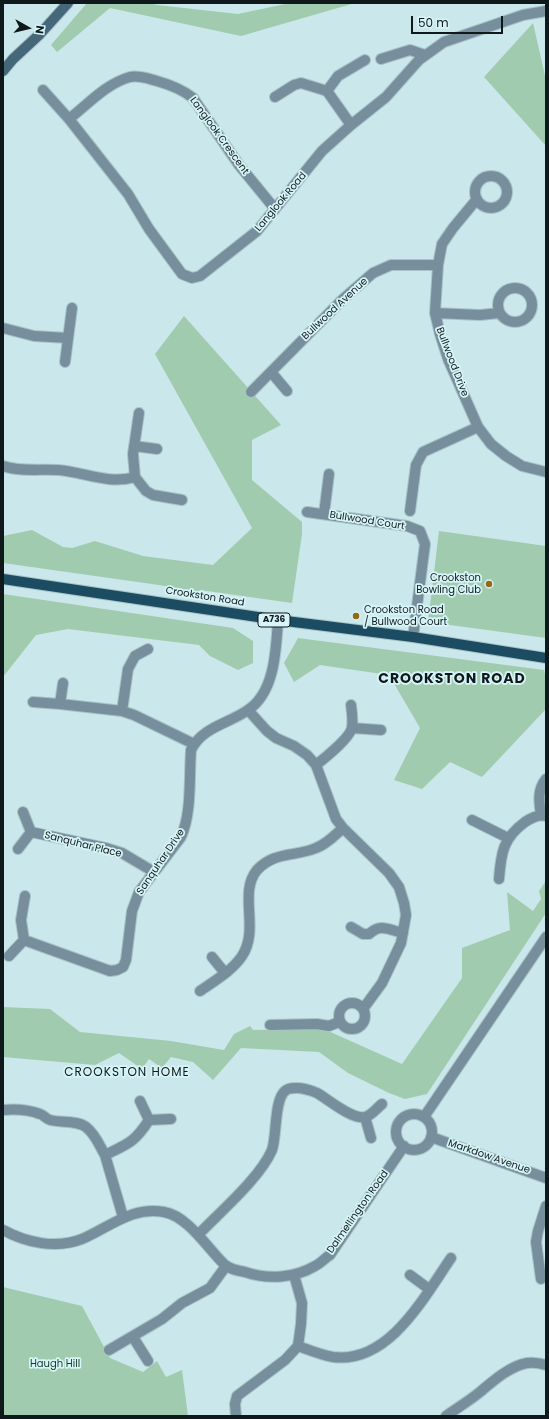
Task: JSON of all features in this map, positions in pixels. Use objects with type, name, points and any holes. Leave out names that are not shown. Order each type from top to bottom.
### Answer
[{"type":"main road","name":"Crookston Road","points":[[3,578],[278,620],[413,637],[546,658]]},
{"type":"street","points":[[3,71],[68,3]]},
{"type":"street","name":"Langlook Road","points":[[43,90],[69,119],[128,194],[149,229],[182,274],[192,278],[200,276],[257,231],[322,151],[386,97],[424,56],[444,42],[523,14],[546,11]]},
{"type":"street","points":[[381,59],[410,50],[424,56]]},
{"type":"street","points":[[327,91],[338,76],[365,60]]},
{"type":"street","name":"Langlook Crescent","points":[[69,119],[102,92],[120,81],[131,77],[145,78],[173,85],[183,90],[193,98],[239,165],[275,209]]},
{"type":"street","points":[[275,97],[294,85],[301,83],[327,91],[351,125]]},
{"type":"street","name":"Bullwood Drive","points":[[477,199],[442,244],[438,265],[435,313],[440,334],[448,359],[478,427],[491,444],[522,466],[546,472]]},
{"type":"street","name":"Bullwood Avenue","points":[[251,392],[342,299],[374,273],[391,265],[438,265]]},
{"type":"street","points":[[65,362],[72,308]]},
{"type":"street","points":[[435,313],[480,315],[499,312]]},
{"type":"street","points":[[3,328],[34,336],[68,338]]},
{"type":"street","points":[[271,372],[287,391]]},
{"type":"street","points":[[139,413],[133,454],[135,477],[146,491],[152,495],[182,500]]},
{"type":"street","points":[[410,510],[416,466],[423,452],[478,427]]},
{"type":"street","points":[[134,446],[157,449]]},
{"type":"street","points":[[3,466],[12,469],[79,472],[98,478],[124,480],[135,477]]},
{"type":"street","name":"Bullwood Court","points":[[324,514],[329,474]]},
{"type":"street","name":"Bullwood Court","points":[[307,512],[407,526],[420,531],[425,544],[413,637]]},
{"type":"street","points":[[33,702],[122,711],[134,715],[194,744],[214,727],[248,710],[264,692],[276,651],[278,620]]},
{"type":"street","points":[[122,711],[128,669],[135,656],[148,649]]},
{"type":"street","points":[[60,704],[63,683]]},
{"type":"street","points":[[316,765],[337,748],[352,728],[351,705]]},
{"type":"street","points":[[248,710],[267,731],[276,738],[294,746],[316,765],[336,818],[343,828],[389,873],[399,887],[406,915],[401,943],[382,984],[364,1009]]},
{"type":"street","points":[[352,728],[381,730]]},
{"type":"street","name":"Sanquhar Drive","points":[[24,940],[110,971],[124,967],[132,911],[139,892],[181,837],[185,826],[188,814],[191,750],[194,744]]},
{"type":"street","points":[[499,879],[501,854],[508,838],[516,829],[528,820],[544,815],[539,798],[540,790],[546,779]]},
{"type":"street","name":"Sanquhar Place","points":[[23,812],[31,832]]},
{"type":"street","points":[[472,820],[508,838]]},
{"type":"street","points":[[200,991],[235,965],[243,955],[248,942],[250,928],[248,892],[256,872],[271,859],[282,855],[316,848],[325,843],[343,828]]},
{"type":"street","name":"Sanquhar Place","points":[[31,832],[106,848],[122,853],[154,872]]},
{"type":"street","name":"Sanquhar Place","points":[[18,849],[31,832]]},
{"type":"street","points":[[9,956],[24,940],[21,920],[25,896]]},
{"type":"street","points":[[351,927],[363,934],[370,934],[379,927],[403,933]]},
{"type":"street","points":[[424,1117],[546,937]]},
{"type":"street","points":[[212,957],[225,973]]},
{"type":"street","points":[[345,1004],[358,1004],[364,1009],[364,1023],[358,1028],[351,1030],[344,1028],[339,1022],[338,1016],[340,1009],[345,1004]]},
{"type":"street","points":[[270,1025],[317,1024],[329,1026],[339,1022]]},
{"type":"street","points":[[198,1235],[253,1179],[268,1158],[272,1149],[279,1102],[285,1091],[290,1088],[302,1088],[316,1092],[356,1116],[365,1117],[371,1114],[382,1104]]},
{"type":"street","points":[[140,1101],[149,1120]]},
{"type":"street","points":[[3,1110],[28,1111],[41,1114],[48,1119],[85,1126],[96,1137],[100,1147],[106,1155],[123,1217]]},
{"type":"street","points":[[410,1114],[418,1114],[424,1117],[430,1122],[432,1130],[431,1137],[427,1145],[420,1149],[411,1150],[404,1146],[396,1135],[399,1122],[410,1114]]},
{"type":"street","points":[[365,1117],[370,1138]]},
{"type":"street","points":[[149,1120],[171,1119]]},
{"type":"street","points":[[106,1155],[133,1141],[141,1133],[149,1120]]},
{"type":"street","name":"Markdow Avenue","points":[[431,1137],[546,1178]]},
{"type":"street","name":"Dalmellington Road","points":[[226,1266],[254,1275],[269,1277],[294,1275],[315,1266],[330,1255],[404,1146]]},
{"type":"street","points":[[541,1279],[541,1243],[538,1231],[546,1206]]},
{"type":"street","points":[[3,1230],[20,1238],[37,1243],[65,1243],[82,1239],[123,1217],[141,1211],[166,1212],[177,1217],[198,1235],[226,1266],[210,1288],[182,1303],[162,1319],[109,1350]]},
{"type":"street","points":[[298,1346],[332,1357],[347,1357],[372,1350],[388,1340],[410,1318],[450,1258]]},
{"type":"street","points":[[236,1416],[235,1404],[237,1396],[285,1360],[298,1346],[302,1324],[302,1304],[294,1275]]},
{"type":"street","points":[[410,1275],[429,1289]]},
{"type":"street","points":[[133,1337],[148,1361]]},
{"type":"street","points":[[446,1416],[479,1393],[491,1382],[512,1369],[527,1363],[539,1363],[546,1365]]},
{"type":"green space","points":[[87,3],[151,3],[157,5],[238,14],[290,3],[355,3],[241,36],[110,8],[57,52],[51,45]]},
{"type":"green space","points":[[533,23],[546,80],[546,146],[484,77]]},
{"type":"green space","points":[[184,316],[281,425],[252,440],[252,480],[302,522],[302,534],[292,603],[200,590],[197,592],[159,585],[3,563],[3,536],[32,530],[63,547],[72,548],[95,541],[143,556],[213,565],[252,528],[155,354]]},
{"type":"green space","name":"Crookston Bowling Club","points":[[439,531],[546,546],[546,638],[428,622]]},
{"type":"green space","points":[[3,594],[233,628],[253,641],[253,663],[238,670],[210,656],[199,645],[68,629],[36,635],[3,677]]},
{"type":"green space","points":[[298,638],[544,670],[546,678],[546,709],[482,777],[450,762],[422,789],[394,780],[420,728],[389,675],[320,665],[294,682],[284,663]]},
{"type":"green space","points":[[546,881],[546,913],[427,1094],[405,1099],[389,1093],[348,1073],[319,1052],[241,1048],[213,1080],[193,1062],[171,1057],[162,1068],[149,1059],[142,1069],[119,1053],[95,1065],[3,1057],[3,1007],[50,1009],[80,1032],[171,1041],[224,1050],[234,1034],[250,1026],[253,1030],[326,1030],[402,1064],[462,978],[462,948],[510,930],[507,892],[533,911],[541,899],[539,891]]},
{"type":"green space","name":"Haugh Hill","points":[[3,1287],[82,1306],[110,1358],[143,1372],[157,1361],[166,1377],[182,1370],[188,1416],[3,1416]]},
{"type":"place","name":"Crookston Bowling Club","points":[[489,584]]},
{"type":"place","name":"Crookston Road / Bullwood Court","points":[[356,616]]},
{"type":"district","name":"CROOKSTON ROAD","points":[[452,679]]},
{"type":"district","name":"CROOKSTON HOME","points":[[127,1073]]}]
